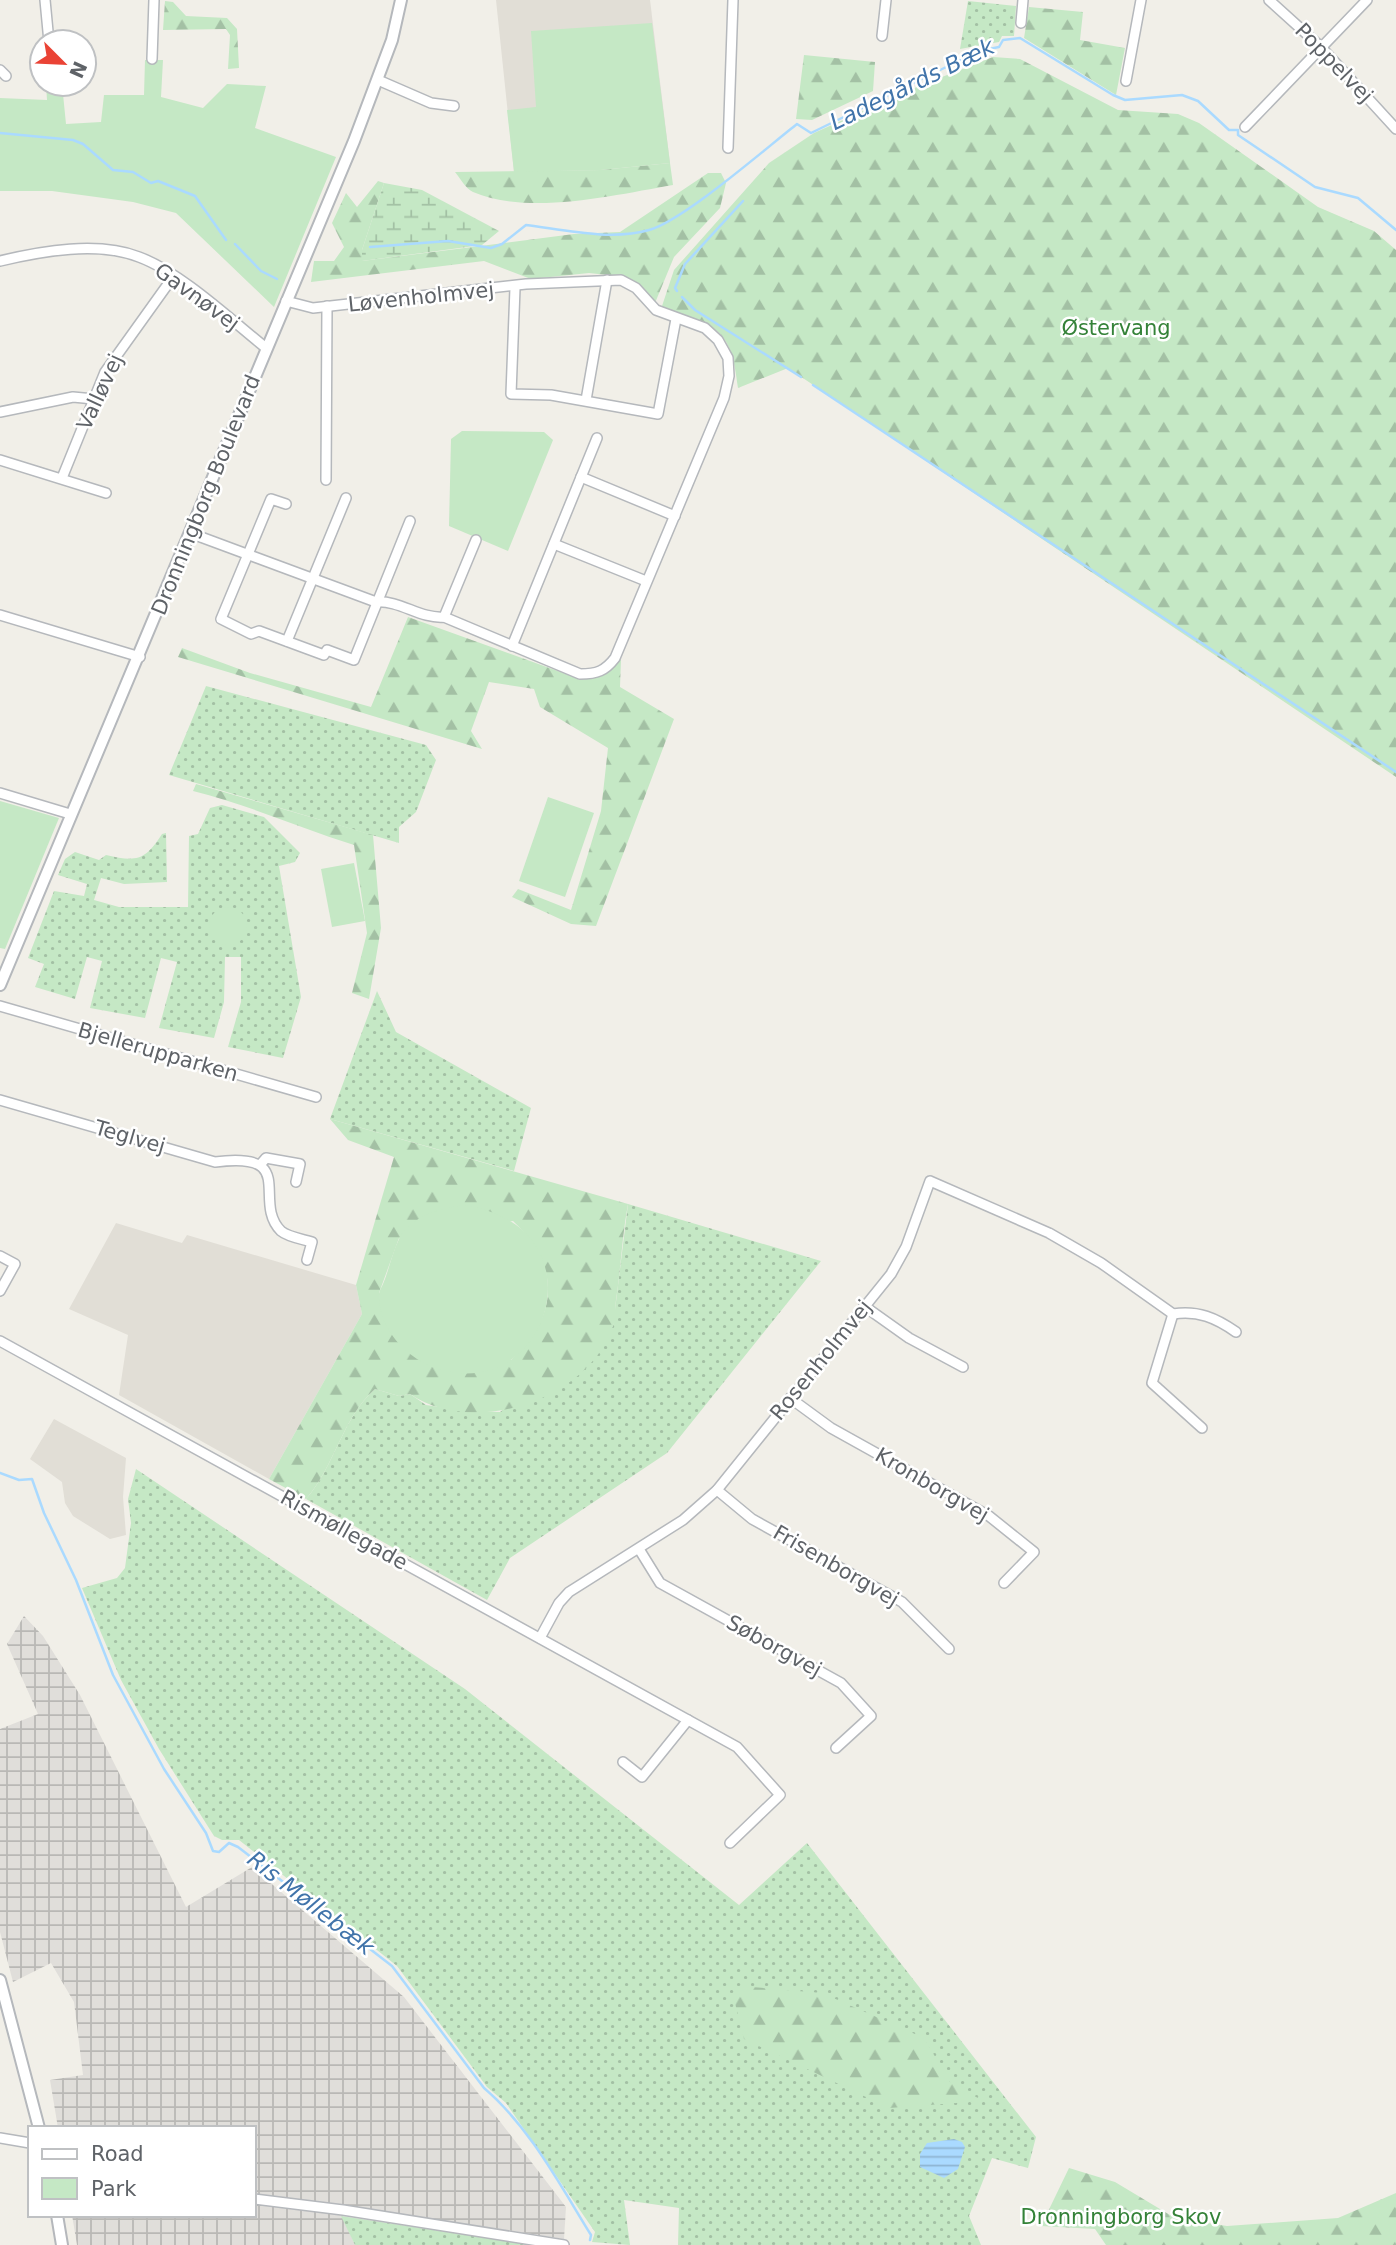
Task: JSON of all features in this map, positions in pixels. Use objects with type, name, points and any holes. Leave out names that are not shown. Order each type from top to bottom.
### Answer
[{"type":"street","points":[[45,0],[48,28]]},
{"type":"street","points":[[152,59],[154,0]]},
{"type":"street","name":"Dronningborg Boulevard","points":[[0,985],[5,960],[140,657],[378,80],[392,40],[401,0]]},
{"type":"street","points":[[728,148],[733,0]]},
{"type":"street","points":[[882,36],[886,0]]},
{"type":"street","points":[[1021,23],[1023,0]]},
{"type":"street","points":[[1126,81],[1141,0]]},
{"type":"street","name":"Poppelvej","points":[[1269,0],[1321,47],[1396,129]]},
{"type":"street","points":[[1245,127],[1367,0]]},
{"type":"street","points":[[378,80],[431,103],[454,106]]},
{"type":"street","name":"Gavnøvej","points":[[0,261],[46,253],[115,251],[141,257],[173,277],[267,348]]},
{"type":"street","name":"Valløvej","points":[[62,478],[116,353],[173,277]]},
{"type":"street","points":[[586,400],[607,280]]},
{"type":"street","name":"Løvenholmvej","points":[[190,533],[312,580],[376,601],[387,601],[432,618],[444,617],[580,674],[595,674],[607,668],[615,657],[724,398],[729,376],[728,358],[718,340],[705,328],[656,310],[636,288],[621,281],[526,284],[515,288],[450,291],[313,308],[286,301]]},
{"type":"street","name":"Løvenholmvej","points":[[515,288],[511,394],[586,400],[658,414],[676,318]]},
{"type":"street","name":"Løvenholmvej","points":[[326,480],[327,306]]},
{"type":"street","points":[[0,411],[73,397],[94,399]]},
{"type":"street","points":[[512,646],[597,439]]},
{"type":"street","points":[[0,460],[106,493]]},
{"type":"street","points":[[581,477],[674,516]]},
{"type":"street","points":[[287,641],[346,498]]},
{"type":"street","points":[[286,504],[271,499],[221,620],[250,634],[258,631],[324,655],[327,650],[354,660],[410,521]]},
{"type":"street","points":[[444,617],[476,540]]},
{"type":"street","points":[[554,544],[646,582]]},
{"type":"street","points":[[0,615],[140,657]]},
{"type":"street","points":[[0,793],[70,814]]},
{"type":"street","name":"Bjellerupparken","points":[[0,1006],[316,1097]]},
{"type":"street","name":"Teglvej","points":[[0,1100],[215,1161],[249,1159],[260,1165],[266,1158],[274,1157],[300,1164],[296,1182]]},
{"type":"street","points":[[260,1165],[268,1177],[275,1223],[283,1233],[312,1242],[307,1260]]},
{"type":"street","name":"Rosenholmvej","points":[[540,1638],[559,1603],[569,1592],[683,1520],[717,1490],[891,1274],[906,1247],[930,1181],[1007,1213],[1101,1263],[1173,1314]]},
{"type":"street","points":[[0,1256],[15,1264],[0,1291]]},
{"type":"street","points":[[864,1306],[909,1338],[963,1367]]},
{"type":"street","points":[[1202,1428],[1152,1383],[1173,1314],[1187,1312],[1215,1318],[1236,1332]]},
{"type":"street","name":"Rismøllegade","points":[[0,1341],[737,1747],[780,1795],[730,1843]]},
{"type":"street","name":"Kronborgvej","points":[[790,1398],[831,1427],[989,1516],[1034,1552],[1004,1583]]},
{"type":"street","name":"Frisenborgvej","points":[[717,1490],[752,1519],[902,1602],[949,1649]]},
{"type":"street","name":"Søborgvej","points":[[639,1549],[660,1583],[841,1683],[871,1716],[836,1748]]},
{"type":"street","points":[[623,1762],[642,1777],[688,1720]]},
{"type":"street","points":[[0,1980],[38,2126]]},
{"type":"street","points":[[0,2138],[28,2143]]},
{"type":"street","points":[[256,2199],[564,2245]]},
{"type":"street","points":[[57,2217],[62,2245]]},
{"type":"shaded area","points":[[496,0],[650,0],[670,163],[514,172]]},
{"type":"shaded area","points":[[116,1223],[182,1243],[187,1235],[356,1285],[362,1314],[269,1479],[119,1395],[128,1335],[69,1309]]},
{"type":"shaded area","points":[[54,1419],[126,1458],[123,1497],[126,1535],[110,1539],[73,1516],[65,1503],[62,1482],[30,1459]]},
{"type":"shaded area","points":[[24,1616],[43,1636],[80,1695],[186,1907],[252,1867],[404,1997],[566,2207],[564,2239],[337,2204],[355,2245],[77,2245],[72,2217],[256,2217],[256,2126],[58,2126],[50,2080],[83,2075],[74,2002],[51,1963],[13,1982],[0,1932],[0,1729],[38,1714],[7,1644]]},
{"type":"green space","points":[[165,1],[173,2],[186,16],[227,18],[237,29],[239,68],[228,69],[230,35],[226,29],[163,30]]},
{"type":"green space","points":[[968,1],[1016,6],[1014,36],[1002,36],[999,42],[960,49]]},
{"type":"green space","points":[[1029,7],[1083,12],[1080,40],[1125,48],[1116,95],[1024,38]]},
{"type":"green space","points":[[652,23],[670,163],[601,170],[514,172],[507,110],[536,107],[531,31]]},
{"type":"green space","points":[[804,55],[875,62],[873,91],[812,120],[796,119]]},
{"type":"green space","name":"Østervang","points":[[993,57],[1020,59],[1118,110],[1178,114],[1199,123],[1318,207],[1374,231],[1396,250],[1396,777],[788,368],[738,388],[731,352],[718,331],[695,319],[661,309],[674,270],[769,163],[814,133],[919,86]]},
{"type":"green space","points":[[145,60],[163,60],[161,97],[203,108],[227,84],[266,86],[255,128],[336,157],[274,307],[176,213],[133,202],[52,191],[0,191],[0,98],[63,98],[66,124],[101,122],[104,95],[144,95]]},
{"type":"green space","points":[[670,163],[673,185],[599,198],[546,203],[496,199],[473,192],[455,172],[601,170]]},
{"type":"green space","points":[[708,173],[721,173],[726,183],[720,208],[674,257],[655,303],[626,277],[589,273],[531,279],[484,261],[311,282],[314,261],[334,261],[344,247],[332,223],[346,193],[357,207],[378,181],[384,183],[362,250],[362,261],[574,234],[620,232]]},
{"type":"green space","points":[[384,183],[422,190],[499,231],[482,245],[362,261],[362,250]]},
{"type":"green space","points":[[462,431],[544,432],[553,440],[508,551],[449,526],[451,439]]},
{"type":"green space","points":[[408,617],[580,679],[603,674],[621,659],[620,687],[674,719],[596,926],[571,924],[512,897],[518,889],[571,910],[601,811],[608,748],[540,707],[534,689],[489,682],[471,731],[482,749],[178,657],[182,648],[250,673],[371,707]]},
{"type":"green space","points":[[206,686],[426,745],[436,760],[416,812],[399,827],[399,843],[169,775]]},
{"type":"green space","points":[[196,784],[373,835],[381,928],[369,999],[352,993],[367,933],[354,845],[193,791]]},
{"type":"green space","points":[[548,797],[594,813],[565,897],[519,881]]},
{"type":"green space","points":[[0,801],[59,818],[5,949],[0,948]]},
{"type":"green space","points":[[222,805],[264,817],[300,853],[295,862],[279,866],[301,997],[283,1058],[228,1047],[241,1002],[241,957],[225,957],[224,1002],[214,1038],[159,1028],[177,962],[161,958],[145,1018],[90,1008],[102,961],[87,957],[75,999],[35,987],[44,964],[28,958],[54,891],[84,896],[87,884],[58,875],[65,859],[75,852],[99,860],[106,855],[132,859],[145,854],[162,834],[166,833],[167,882],[124,884],[101,878],[94,900],[119,907],[188,907],[189,836],[198,834],[210,808]]},
{"type":"green space","points":[[354,863],[365,921],[332,927],[321,869]]},
{"type":"green space","points":[[228,907],[241,913],[247,926],[241,939],[228,945],[215,939],[209,926],[215,913]]},
{"type":"green space","points":[[377,991],[396,1032],[531,1108],[514,1171],[330,1119]]},
{"type":"green space","points":[[330,1119],[628,1204],[615,1317],[600,1352],[580,1374],[554,1392],[526,1404],[495,1411],[465,1412],[436,1406],[410,1394],[399,1396],[375,1389],[354,1414],[324,1472],[306,1499],[269,1479],[362,1314],[356,1285],[394,1157],[348,1140]],"holes":[[[513,1221],[529,1238],[540,1256],[548,1291],[538,1326],[511,1360],[380,1300],[379,1293],[399,1238]]]},
{"type":"green space","points":[[628,1204],[821,1261],[667,1453],[510,1558],[487,1600],[306,1499],[324,1472],[354,1414],[375,1389],[399,1396],[410,1394],[426,1405],[465,1411],[500,1412],[613,1326]]},
{"type":"green space","points":[[462,1205],[506,1219],[534,1243],[547,1273],[546,1306],[534,1336],[511,1360],[480,1372],[442,1370],[417,1359],[402,1347],[391,1333],[379,1302],[379,1293],[394,1250],[405,1230],[424,1216]]},
{"type":"green space","points":[[136,1469],[465,1689],[739,1905],[807,1843],[1036,2137],[1028,2168],[992,2158],[969,2216],[981,2245],[678,2245],[679,2208],[624,2200],[630,2245],[592,2242],[595,2232],[506,2103],[487,2087],[397,1966],[239,1840],[222,1840],[214,1836],[159,1749],[121,1680],[82,1588],[117,1578],[125,1568],[131,1523],[128,1499]]},
{"type":"green space","points":[[740,1986],[822,1993],[924,2038],[950,2082],[983,2101],[889,2108],[744,2039],[733,1995]]},
{"type":"green space","name":"Dronningborg Skov","points":[[1069,2168],[1115,2182],[1175,2218],[1227,2226],[1338,2218],[1396,2193],[1396,2245],[1106,2245],[1095,2229],[1041,2226]]},
{"type":"green space","points":[[341,2216],[533,2245],[355,2245]]},
{"type":"water","points":[[954,2139],[962,2142],[965,2147],[958,2169],[944,2178],[920,2167],[920,2154],[927,2143]]},
{"type":"waterway","name":"Ladegårds Bæk","points":[[370,247],[448,241],[491,248],[502,244],[526,225],[604,235],[649,230],[664,224],[703,199],[797,124],[811,133],[979,51],[999,47],[1003,40],[1020,38],[1125,100],[1182,95],[1198,101],[1229,130],[1238,130],[1238,135],[1315,187],[1358,198],[1396,230]]},
{"type":"waterway","name":"Ladegårds Bæk","points":[[0,133],[73,140],[83,144],[113,170],[133,172],[151,183],[158,181],[195,196],[226,240]]},
{"type":"waterway","points":[[677,291],[675,288],[685,264],[743,201]]},
{"type":"waterway","name":"Ladegårds Bæk","points":[[235,244],[261,271],[277,279]]},
{"type":"waterway","points":[[682,297],[695,310],[801,377]]},
{"type":"waterway","points":[[813,385],[1396,772]]},
{"type":"waterway","name":"Ris Møllebæk","points":[[0,1473],[19,1480],[32,1479],[113,1675],[164,1769],[206,1833],[213,1851],[219,1852],[229,1843],[238,1847],[392,1966],[484,2088],[529,2138],[591,2235],[590,2240]]}]
